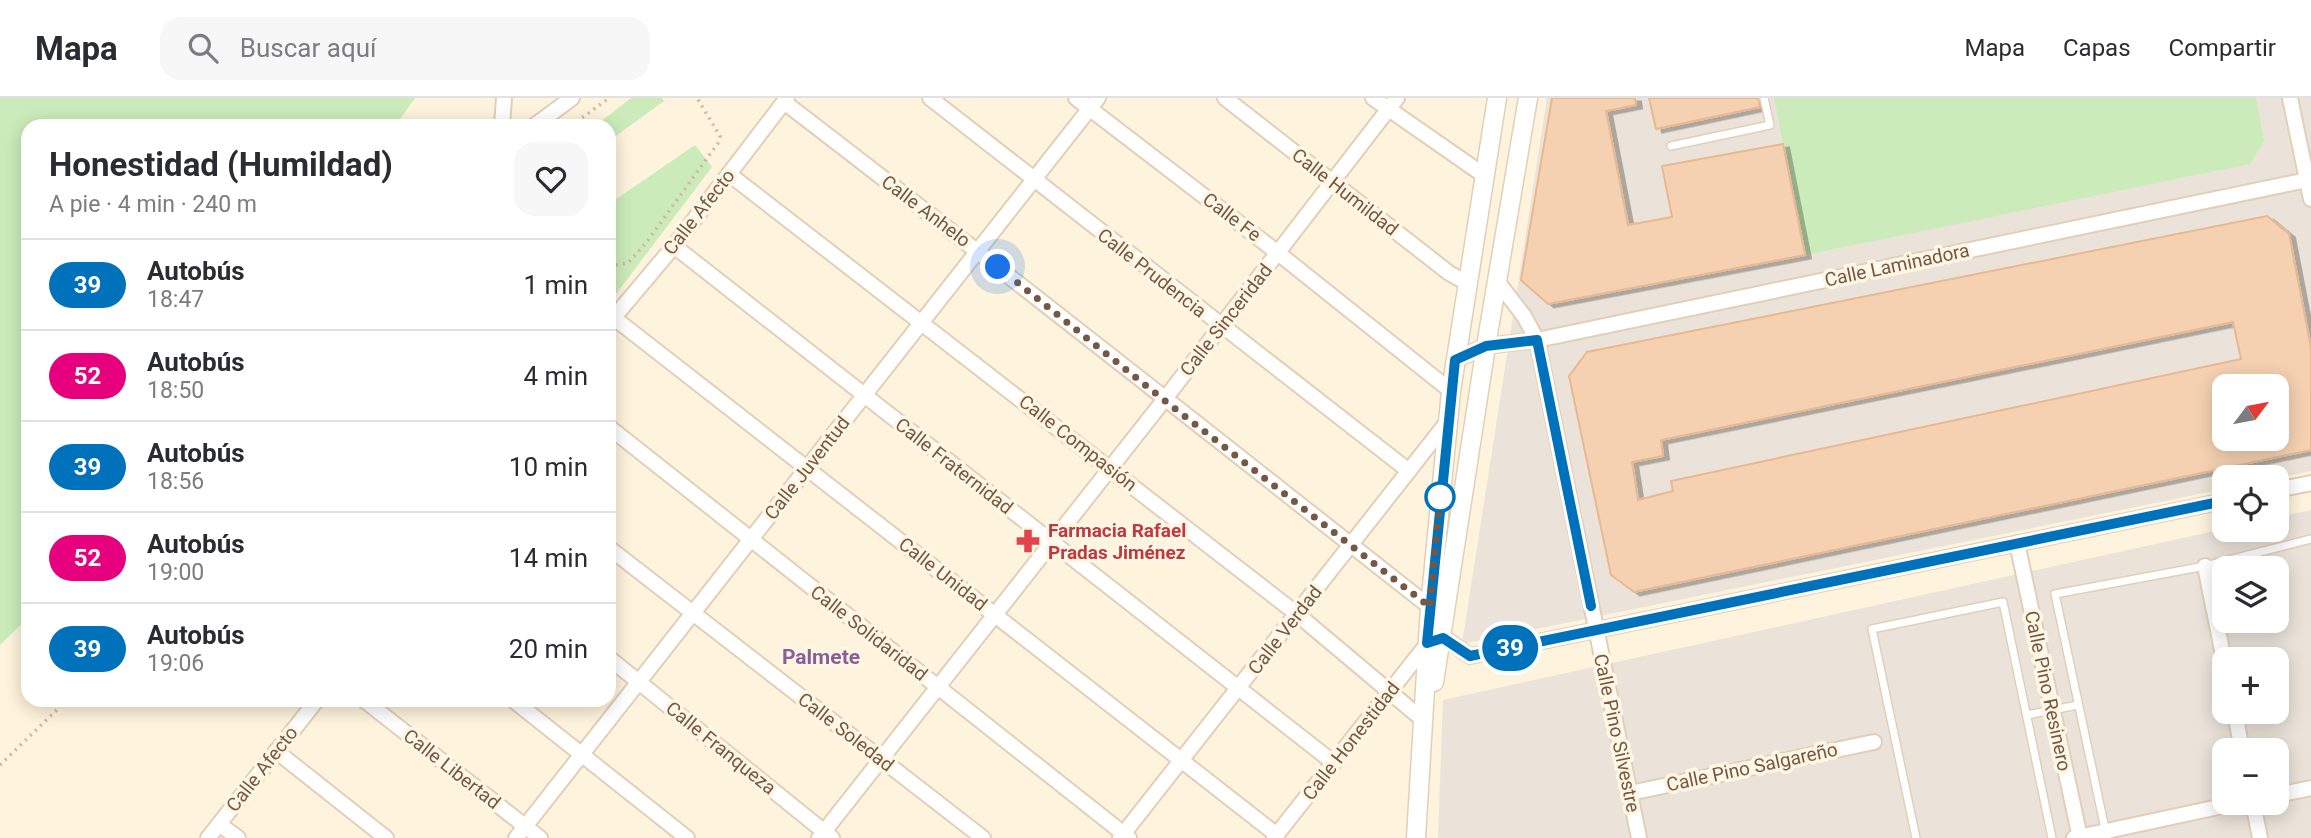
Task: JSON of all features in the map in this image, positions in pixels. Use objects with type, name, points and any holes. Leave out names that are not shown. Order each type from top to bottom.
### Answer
[{"type":"street","points":[[502,119],[504,98]]},
{"type":"street","points":[[544,119],[572,98]]},
{"type":"street","name":"Calle Prudencia","points":[[930,98],[1409,471]]},
{"type":"street","name":"Calle Fe","points":[[1076,98],[1094,103],[1451,391]]},
{"type":"street","name":"Calle Humildad","points":[[1224,98],[1449,273],[1467,283]]},
{"type":"street","points":[[1373,98],[1392,104],[1485,176]]},
{"type":"street","points":[[1421,754],[1435,640],[1430,607],[1451,391],[1497,98]]},
{"type":"street","points":[[1416,838],[1422,719],[1528,98]]},
{"type":"street","points":[[2290,98],[2311,200]]},
{"type":"street","name":"Calle Afecto","points":[[616,312],[674,246],[785,100]]},
{"type":"street","name":"Calle Anhelo","points":[[785,100],[1430,607]]},
{"type":"street","name":"Calle Juventud","points":[[516,838],[1094,103]]},
{"type":"street","name":"Calle Sinceridad","points":[[825,836],[994,613],[1164,400],[1392,104]]},
{"type":"street","name":"Calle Compasión","points":[[729,174],[1297,614],[1422,719]]},
{"type":"street","name":"Calle Laminadora","points":[[1455,360],[1486,346],[1537,340],[2307,180]]},
{"type":"street","name":"Calle Fraternidad","points":[[674,246],[1334,763]]},
{"type":"street","name":"Calle Pino Silvestre","points":[[1497,281],[1524,316],[1537,340],[1639,838]]},
{"type":"street","name":"Calle Unidad","points":[[616,322],[994,613],[1276,837]]},
{"type":"street","name":"Calle Verdad","points":[[1124,837],[1448,421]]},
{"type":"street","name":"Calle Solidaridad","points":[[616,433],[1124,837]]},
{"type":"street","points":[[2289,488],[2311,483]]},
{"type":"street","points":[[1435,640],[1470,656],[2212,503]]},
{"type":"street","name":"Calle Pino Resinero","points":[[2017,543],[2078,838]]},
{"type":"street","name":"Calle Soledad","points":[[616,554],[983,838]]},
{"type":"street","points":[[2206,566],[2222,647]]},
{"type":"street","name":"Calle Honestidad","points":[[1276,837],[1389,692],[1435,640]]},
{"type":"street","name":"Calle Franqueza","points":[[616,663],[825,836]]},
{"type":"street","name":"Calle Afecto","points":[[208,838],[311,707]]},
{"type":"street","name":"Calle Libertad","points":[[373,707],[540,838]]},
{"type":"street","points":[[522,707],[687,838]]},
{"type":"street","name":"Calle Pino Salgareño","points":[[1630,793],[1874,742]]},
{"type":"street","points":[[276,751],[386,838]]},
{"type":"street","points":[[2289,793],[2311,788]]},
{"type":"street","points":[[2078,838],[2107,835],[2212,809]]},
{"type":"street","points":[[2255,815],[2260,838]]},
{"type":"street","points":[[219,824],[237,838]]},
{"type":"lane","points":[[1671,146],[1770,125],[1764,98]]},
{"type":"lane","points":[[2107,835],[2055,594],[2206,566],[2311,539]]},
{"type":"lane","points":[[1916,838],[1872,629],[2003,602],[2052,838]]},
{"type":"lane","points":[[2027,715],[2078,705]]},
{"type":"path","points":[[580,119],[609,98]]},
{"type":"path","points":[[616,265],[628,263],[646,243],[718,143],[720,136],[717,127],[696,98]]},
{"type":"path","points":[[0,765],[60,707]]},
{"type":"shaded area","points":[[1547,98],[2311,98],[2311,471],[2289,476],[2289,465],[2212,465],[2212,491],[1462,644]]},
{"type":"shaded area","points":[[2311,510],[2311,838],[1438,838],[1443,700],[2212,532],[2212,542],[2289,542],[2289,515]]},
{"type":"green space","points":[[0,98],[415,98],[400,119],[21,119],[21,625],[0,645]]},
{"type":"green space","points":[[631,98],[662,98],[664,101],[616,136],[616,119],[604,119]]},
{"type":"green space","points":[[1774,98],[2256,98],[2264,141],[2250,164],[1805,255]]},
{"type":"green space","points":[[695,145],[712,167],[616,294],[616,199]]},
{"type":"building","points":[[1552,98],[1635,98],[1636,105],[1606,111],[1628,225],[1672,217],[1662,166],[1783,144],[1805,255],[1548,304],[1521,280]]},
{"type":"building","points":[[1649,98],[1758,98],[1760,107],[1656,129]]},
{"type":"building","points":[[2267,216],[2289,234],[2311,348],[2311,450],[2239,465],[2212,465],[2212,471],[1634,592],[1611,575],[1569,376],[1587,352]],"holes":[[[2233,322],[2241,359],[1671,481],[1673,491],[1638,500],[1632,462],[1663,456],[1661,440]]]},
{"type":"bus line","name":"39","points":[[1591,606],[1537,340],[1486,346],[1455,360],[1427,643],[1443,638],[1470,656],[2212,503]]},
{"type":"place","name":"Farmacia Rafael Pradas Jiménez","points":[[1028,541]]},
{"type":"district","name":"Palmete","points":[[821,657]]},
{"type":"route","points":[[998,267],[1430,607],[1440,497]]}]
